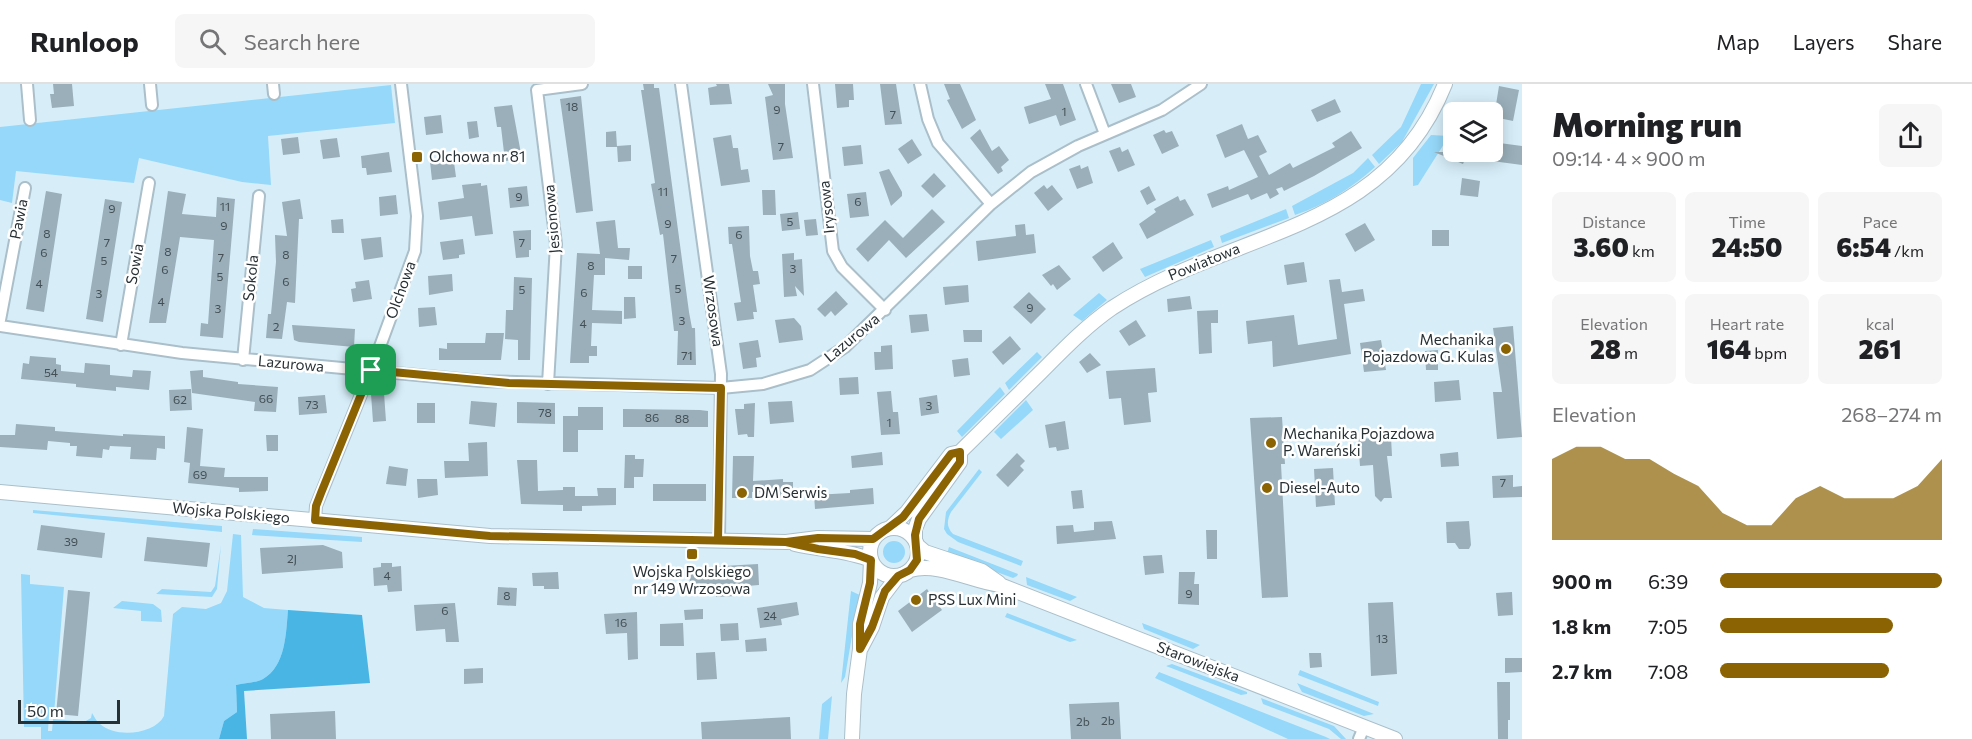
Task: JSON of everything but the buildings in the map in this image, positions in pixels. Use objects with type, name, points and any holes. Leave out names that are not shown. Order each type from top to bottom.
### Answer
[{"type":"street","points":[[27,84],[30,120]]},
{"type":"street","points":[[150,84],[152,105]]},
{"type":"street","name":"Olchowa","points":[[315,520],[316,506],[371,370],[412,259],[417,235],[415,199],[401,84]]},
{"type":"street","name":"Jesionowa","points":[[548,384],[556,244],[537,90],[582,84]]},
{"type":"street","name":"Wrzosowa","points":[[681,84],[720,368],[718,540]]},
{"type":"street","name":"Irysowa","points":[[813,84],[833,251],[842,267],[885,310]]},
{"type":"street","points":[[920,84],[928,119],[938,143],[991,204]]},
{"type":"street","points":[[1086,84],[1105,134]]},
{"type":"street","name":"Lazurowa","points":[[0,326],[121,345],[243,360],[548,384],[721,388],[763,384],[810,370],[845,347],[991,204],[1046,162],[1162,110],[1202,84]]},
{"type":"street","name":"Powiatowa","points":[[890,528],[907,512],[951,454],[960,452],[1080,333],[1112,309],[1172,274],[1300,224],[1338,206],[1372,184],[1388,170],[1422,132],[1445,84]]},
{"type":"street","name":"Sowia","points":[[121,345],[148,183]]},
{"type":"street","name":"Pawia","points":[[0,320],[25,188]]},
{"type":"street","name":"Sokola","points":[[243,360],[259,195]]},
{"type":"street","name":"Powiatowa","points":[[916,543],[919,519],[960,462],[960,452]]},
{"type":"street","name":"Wojska Polskiego","points":[[0,492],[490,536],[786,542],[818,538],[873,539]]},
{"type":"street","points":[[860,649],[872,627],[882,597],[917,560],[916,543],[904,530],[890,528],[883,530],[873,539],[869,553],[871,560],[879,572],[885,575],[904,573]]},
{"type":"street","name":"Wojska Polskiego","points":[[786,542],[855,554],[871,560]]},
{"type":"street","name":"Starowiejska","points":[[916,543],[925,552],[982,571],[1000,585]]},
{"type":"street","points":[[852,739],[860,624],[870,583],[871,560]]},
{"type":"street","name":"Starowiejska","points":[[904,573],[935,568],[978,582],[1000,585],[1362,733],[1395,739]]},
{"type":"shaded area","points":[[1421,84],[1434,84],[1402,142],[1379,164],[1372,155],[1401,127]]},
{"type":"shaded area","points":[[391,85],[395,123],[268,136],[271,185],[242,182],[139,158],[134,183],[16,171],[12,203],[0,200],[0,127]]},
{"type":"shaded area","points":[[1431,135],[1443,136],[1443,145],[1418,185],[1413,186],[1413,158]]},
{"type":"shaded area","points":[[1368,158],[1375,167],[1357,182],[1327,201],[1295,215],[1292,206],[1353,173]]},
{"type":"shaded area","points":[[1286,209],[1289,218],[1222,243],[1220,236]]},
{"type":"shaded area","points":[[1211,240],[1214,247],[1145,277],[1140,269]]},
{"type":"shaded area","points":[[1099,293],[1107,300],[1082,321],[1073,315]]},
{"type":"shaded area","points":[[1037,352],[1042,357],[1009,390],[1005,383]]},
{"type":"shaded area","points":[[1000,387],[1005,394],[962,437],[957,431]]},
{"type":"shaded area","points":[[1026,400],[1033,410],[1001,439],[994,432]]},
{"type":"shaded area","points":[[979,469],[982,472],[951,512],[948,521],[949,529],[953,534],[1023,561],[1021,566],[958,542],[944,529],[946,512]]},
{"type":"shaded area","points":[[33,510],[222,526],[222,532],[33,513]]},
{"type":"shaded area","points":[[253,529],[362,537],[362,542],[252,535]]},
{"type":"shaded area","points":[[233,534],[241,535],[243,597],[264,608],[288,610],[283,648],[276,666],[263,679],[236,685],[237,712],[224,721],[219,739],[41,739],[41,727],[24,727],[21,574],[30,575],[30,584],[64,587],[54,714],[49,715],[48,731],[52,731],[53,719],[84,722],[91,718],[92,713],[99,723],[115,731],[124,733],[143,731],[159,722],[164,716],[173,614],[182,607],[206,609],[221,603],[227,591]]},
{"type":"shaded area","points":[[894,541],[902,544],[905,552],[902,560],[894,563],[886,560],[883,552],[886,544]]},
{"type":"shaded area","points":[[221,545],[217,589],[212,597],[156,594],[162,589],[211,592],[215,586]]},
{"type":"shaded area","points":[[949,547],[1018,574],[1013,578],[947,554]]},
{"type":"shaded area","points":[[1026,577],[1077,597],[1070,601],[1027,585]]},
{"type":"shaded area","points":[[851,591],[862,596],[854,624],[845,677],[841,683]]},
{"type":"shaded area","points":[[122,601],[153,604],[161,610],[162,622],[141,621],[141,611],[113,608]]},
{"type":"shaded area","points":[[288,610],[362,615],[370,683],[244,691],[247,739],[219,739],[224,721],[237,712],[236,685],[263,679],[276,666],[283,648]]},
{"type":"shaded area","points":[[1007,613],[1077,640],[1070,642],[1005,617]]},
{"type":"shaded area","points":[[1142,623],[1200,645],[1193,649],[1144,629]]},
{"type":"shaded area","points":[[1172,664],[1247,692],[1247,694],[1241,695],[1166,666]]},
{"type":"shaded area","points":[[1300,670],[1379,702],[1378,706],[1298,675]]},
{"type":"shaded area","points":[[1159,672],[1330,739],[1288,739],[1155,678]]},
{"type":"shaded area","points":[[1297,683],[1374,714],[1364,716],[1302,692]]},
{"type":"shaded area","points":[[832,696],[828,739],[819,739],[822,704]]},
{"type":"shaded area","points":[[1261,698],[1334,726],[1346,739],[1341,739],[1329,729],[1263,704]]},
{"type":"place","name":"Olchowa nr 81","points":[[417,157]]},
{"type":"place","name":"Mechanika Pojazdowa G. Kulas","points":[[1506,349]]},
{"type":"place","name":"Mechanika Pojazdowa P. Wareński","points":[[1271,443]]},
{"type":"place","name":"Diesel-Auto","points":[[1267,488]]},
{"type":"place","name":"DM Serwis","points":[[742,493]]},
{"type":"place","name":"Wojska Polskiego nr 149 Wrzosowa","points":[[692,554]]},
{"type":"place","name":"PSS Lux Mini","points":[[916,600]]},
{"type":"route","points":[[371,370],[316,506],[315,520],[490,536],[786,542],[818,538],[865,540],[873,539],[903,517],[951,454],[960,452],[960,462],[916,524],[917,560],[910,570],[898,576],[885,591],[872,627],[860,649],[860,624],[869,591],[871,560],[855,554],[786,542],[718,540],[721,388],[509,383],[371,370]]}]
